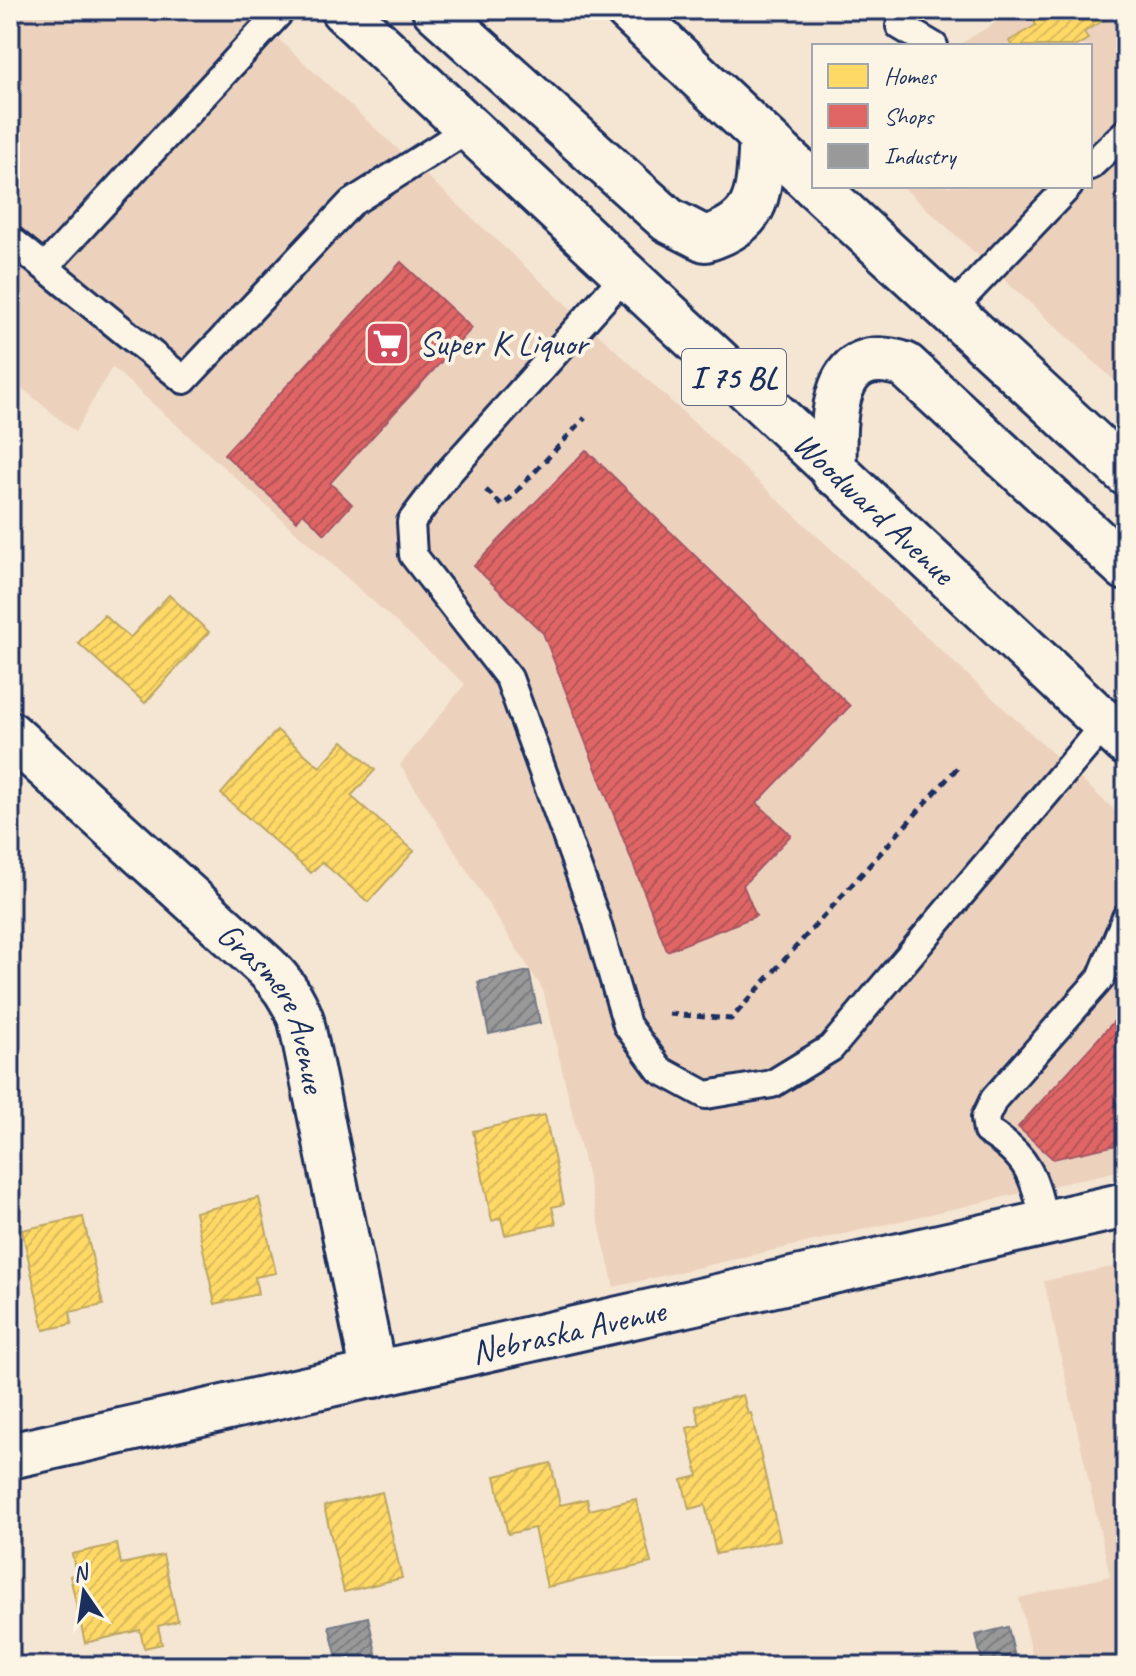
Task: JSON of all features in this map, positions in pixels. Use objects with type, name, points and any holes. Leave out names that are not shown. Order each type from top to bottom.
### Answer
[{"type":"main road","name":"Woodward Avenue","points":[[343,10],[1116,734]]},
{"type":"main road","points":[[435,10],[668,220],[705,239],[733,231],[755,205],[762,137]]},
{"type":"main road","points":[[628,10],[812,182]]},
{"type":"main road","points":[[818,188],[1126,473]]},
{"type":"main road","points":[[834,473],[833,410],[839,389],[864,364],[884,358],[905,365],[1126,568]]},
{"type":"main road","name":"Grasmere Avenue","points":[[10,734],[265,966],[294,1001],[301,1020],[374,1375]]},
{"type":"main road","name":"Nebraska Avenue","points":[[10,1456],[1126,1205]]},
{"type":"lane","points":[[45,267],[282,10]]},
{"type":"lane","points":[[900,26],[931,44]]},
{"type":"lane","points":[[10,239],[184,380],[351,203],[471,127]]},
{"type":"lane","points":[[1092,164],[1126,132]]},
{"type":"lane","points":[[950,311],[1067,188]]},
{"type":"lane","points":[[627,273],[448,473],[411,522],[413,555],[509,678],[595,916],[627,1025],[660,1070],[706,1095],[772,1084],[831,1048],[1116,734]]},
{"type":"lane","points":[[1045,1223],[1033,1174],[1002,1140],[987,1131],[985,1118],[994,1099],[1101,978],[1126,917]]},
{"type":"path","points":[[482,486],[503,506],[585,418]]},
{"type":"path","points":[[654,1012],[731,1019],[958,767]]},
{"type":"shaded area","points":[[10,10],[247,10],[1126,821],[1126,1169],[614,1287],[543,990],[400,765],[465,684],[112,367],[75,432],[10,378]]},
{"type":"shaded area","points":[[1016,10],[1126,10],[1126,391],[904,188],[1092,188],[1092,44],[960,44]]},
{"type":"shaded area","points":[[1126,1264],[1126,1666],[1035,1666],[1019,1598],[1110,1576],[1044,1281]]},
{"type":"building: Homes","points":[[1027,10],[1121,10],[1084,32],[1088,39],[1079,44],[1011,44],[1009,41],[1036,25]]},
{"type":"building: Homes","points":[[169,595],[209,632],[145,703],[78,643],[104,615],[130,638]]},
{"type":"building: Homes","points":[[277,730],[320,767],[343,741],[375,770],[351,796],[414,851],[368,902],[322,862],[311,873],[221,794]]},
{"type":"building: Homes","points":[[545,1115],[564,1204],[552,1207],[556,1224],[505,1235],[501,1218],[492,1221],[473,1131]]},
{"type":"building: Homes","points":[[259,1198],[276,1273],[255,1277],[258,1294],[215,1304],[195,1212]]},
{"type":"building: Homes","points":[[83,1217],[103,1305],[70,1312],[72,1324],[44,1330],[22,1230]]},
{"type":"building: Homes","points":[[743,1395],[748,1414],[751,1413],[780,1540],[716,1554],[705,1505],[689,1509],[682,1480],[698,1476],[687,1428],[700,1425],[695,1406]]},
{"type":"building: Homes","points":[[551,1463],[560,1505],[587,1499],[589,1510],[636,1499],[651,1563],[547,1587],[534,1528],[508,1534],[495,1476]]},
{"type":"building: Homes","points":[[382,1492],[402,1578],[344,1592],[324,1506]]},
{"type":"building: Homes","points":[[117,1544],[121,1564],[163,1555],[178,1621],[158,1626],[162,1644],[144,1648],[140,1630],[85,1643],[70,1576],[76,1574],[72,1554]]},
{"type":"building: Shops","points":[[401,262],[472,328],[330,483],[352,504],[325,534],[303,513],[297,521],[224,454]]},
{"type":"building: Shops","points":[[586,450],[850,706],[757,803],[791,835],[743,885],[756,916],[667,951],[543,633],[474,566]]},
{"type":"building: Shops","points":[[1126,1008],[1126,1143],[1053,1159],[1018,1127]]},
{"type":"building: Industry","points":[[10,831],[21,834],[10,872]]},
{"type":"building: Industry","points":[[529,971],[540,1023],[489,1034],[478,982]]},
{"type":"building: Industry","points":[[368,1617],[379,1666],[339,1666],[329,1626]]},
{"type":"building: Industry","points":[[1008,1627],[1017,1666],[983,1666],[976,1635]]},
{"type":"place","name":"Super K Liquor","points":[[388,343]]}]
